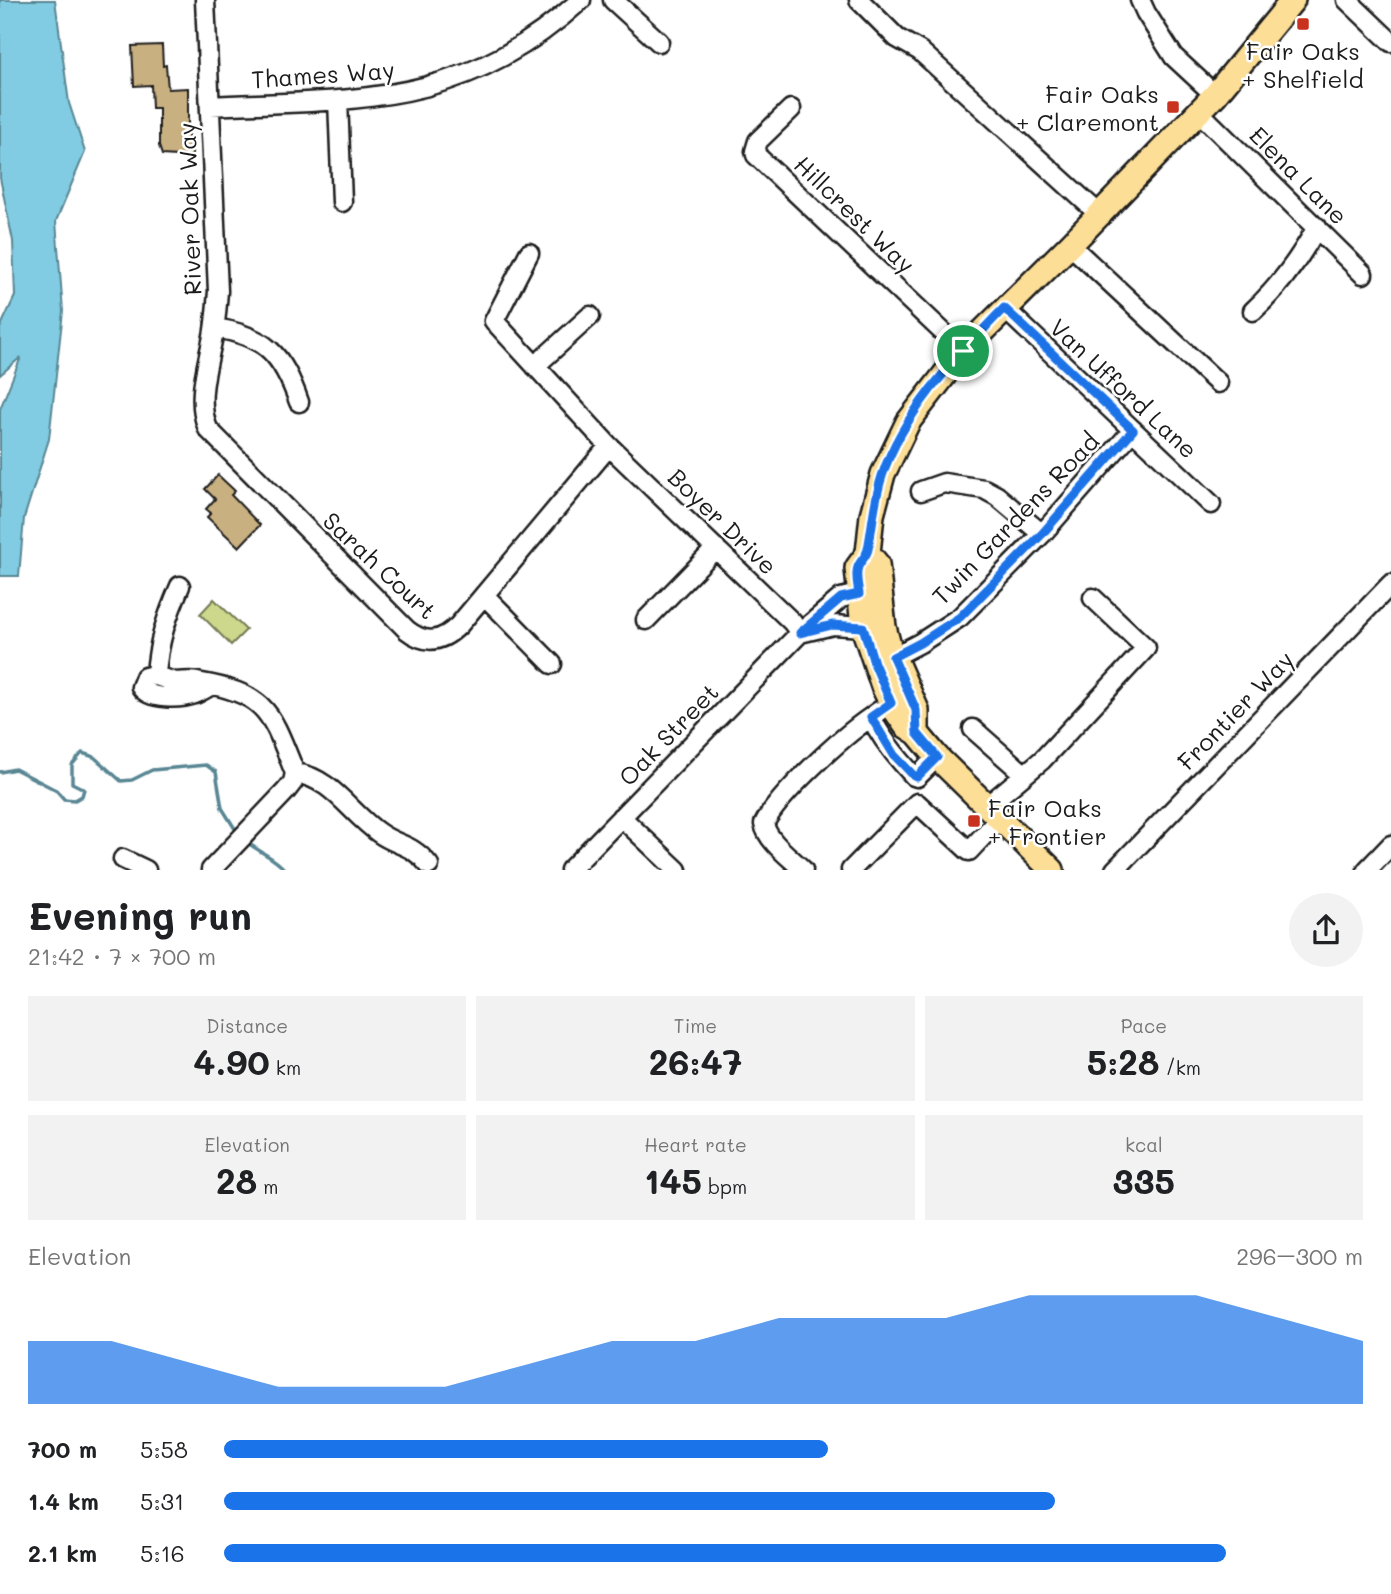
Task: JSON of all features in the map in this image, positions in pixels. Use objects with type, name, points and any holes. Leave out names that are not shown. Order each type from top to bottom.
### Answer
[{"type":"main road","points":[[1052,870],[937,757],[917,733],[905,726],[891,703],[874,663],[863,627],[859,594],[857,568],[868,553],[875,500],[894,447],[908,422],[963,351],[1216,95],[1293,0]]},
{"type":"main road","points":[[868,553],[877,564],[880,606],[891,649],[916,710],[917,733]]},
{"type":"main road","points":[[859,594],[872,615],[876,634],[891,649]]},
{"type":"street","name":"River Oak Way","points":[[203,416],[202,397],[215,328],[218,291],[205,0]]},
{"type":"street","name":"Thames Way","points":[[210,106],[338,100],[399,94],[458,78],[523,46],[581,0]]},
{"type":"street","points":[[613,0],[659,42]]},
{"type":"street","points":[[859,0],[897,38],[920,51],[1099,214]]},
{"type":"street","points":[[1140,0],[1174,57],[1216,95]]},
{"type":"street","points":[[1347,0],[1391,42]]},
{"type":"street","points":[[338,100],[342,202]]},
{"type":"street","name":"Hillcrest Way","points":[[791,109],[758,141],[756,155],[963,351]]},
{"type":"street","name":"Elena Lane","points":[[1199,112],[1363,274]]},
{"type":"street","points":[[1253,311],[1294,265],[1317,227]]},
{"type":"street","points":[[1070,245],[1218,383]]},
{"type":"street","name":"Boyer Drive","points":[[529,253],[494,321],[609,446],[792,622],[800,633]]},
{"type":"street","name":"Van Ufford Lane","points":[[1004,308],[1211,504]]},
{"type":"street","points":[[535,366],[590,316]]},
{"type":"street","points":[[215,328],[241,332],[264,344],[287,372],[299,402]]},
{"type":"street","name":"Sarah Court","points":[[203,416],[208,429],[389,613],[414,636],[434,641],[447,636],[459,625],[609,446]]},
{"type":"street","name":"Twin Gardens Road","points":[[891,649],[920,643],[960,617],[1042,534],[1133,430]]},
{"type":"street","points":[[921,491],[944,483],[984,489],[997,496],[1042,534]]},
{"type":"street","points":[[646,620],[716,548]]},
{"type":"street","name":"Frontier Way","points":[[1115,870],[1391,584]]},
{"type":"street","points":[[180,586],[164,622],[156,675],[175,682],[197,682],[230,688],[248,695],[266,710],[279,732],[295,773],[293,782],[286,791],[211,870]]},
{"type":"street","points":[[800,633],[841,598],[859,594]]},
{"type":"street","points":[[484,595],[552,664]]},
{"type":"street","points":[[851,870],[917,803],[970,852],[994,812],[1024,775],[1042,760],[1146,648],[1093,598]]},
{"type":"street","points":[[800,633],[832,625],[863,627]]},
{"type":"street","name":"Oak Street","points":[[570,870],[800,633]]},
{"type":"street","points":[[803,870],[766,832],[764,824],[768,816],[849,732],[891,703]]},
{"type":"street","points":[[871,717],[894,755],[917,777]]},
{"type":"street","points":[[973,729],[1024,775]]},
{"type":"street","points":[[836,870],[901,806],[914,788],[917,777],[937,757]]},
{"type":"street","points":[[295,773],[310,775],[324,783],[375,830],[411,847],[429,865]]},
{"type":"street","points":[[621,817],[677,870]]},
{"type":"street","points":[[1367,870],[1391,845]]},
{"type":"street","points":[[123,859],[146,870]]},
{"type":"green space","points":[[214,599],[246,630],[231,645],[200,614]]},
{"type":"water","points":[[0,0],[55,0],[69,103],[85,152],[56,221],[63,311],[49,439],[24,518],[19,576],[0,576],[0,409],[21,357],[0,375],[0,328],[15,296],[13,241],[0,178]]},
{"type":"building","points":[[162,45],[168,89],[188,88],[188,138],[191,138],[192,157],[162,155],[159,146],[159,108],[152,108],[151,85],[134,86],[132,46]]},
{"type":"building","points":[[218,475],[235,491],[231,495],[260,525],[239,547],[207,517],[211,513],[206,509],[215,499],[205,489]]},
{"type":"waterway","points":[[0,772],[15,769],[56,790],[64,799],[75,800],[82,796],[84,789],[72,783],[72,765],[82,753],[94,757],[121,781],[132,780],[152,770],[206,765],[216,772],[222,808],[237,832]]},
{"type":"waterway","points":[[245,840],[285,870]]},
{"type":"place","name":"Fair Oaks + Shelfield","points":[[1303,24]]},
{"type":"place","name":"Fair Oaks + Claremont","points":[[1173,107]]},
{"type":"place","name":"Fair Oaks + Frontier","points":[[974,821]]},
{"type":"route","points":[[1004,308],[1133,430],[1042,534],[960,617],[893,657],[916,710],[917,733],[937,757],[917,777],[894,755],[878,733],[871,717],[891,703],[874,663],[863,627],[832,625],[800,633],[841,598],[859,594],[857,568],[868,553],[875,500],[894,447],[908,422],[963,351],[1004,308]]}]
